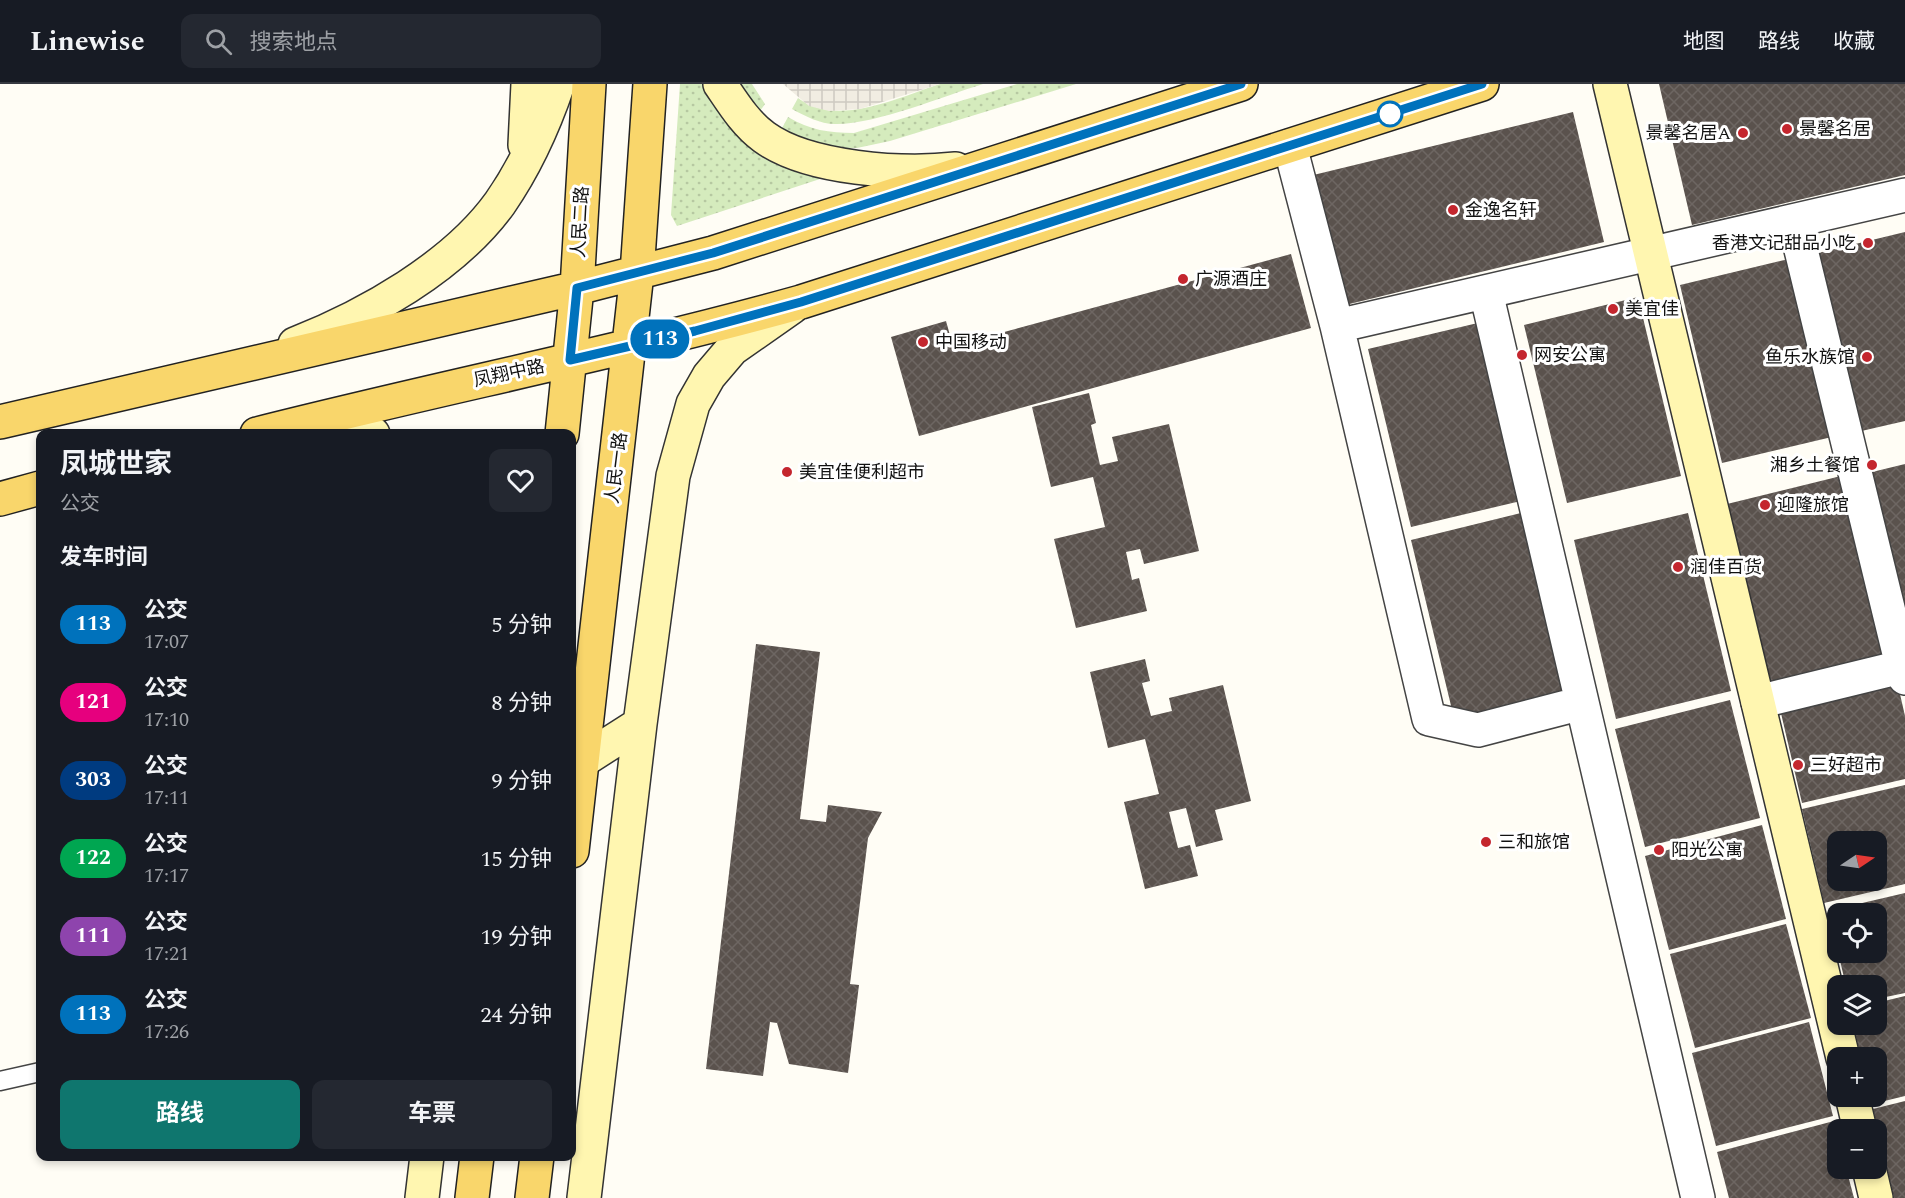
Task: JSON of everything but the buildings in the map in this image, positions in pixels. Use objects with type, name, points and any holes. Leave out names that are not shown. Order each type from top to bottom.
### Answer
[{"type":"main road","points":[[524,164],[528,84]]},
{"type":"main road","points":[[250,362],[327,332],[431,270],[472,236],[499,204],[524,164],[558,84]]},
{"type":"main road","name":"人民二路","points":[[570,360],[577,288],[589,84]]},
{"type":"main road","name":"人民一路","points":[[576,815],[630,347],[650,84]]},
{"type":"main road","points":[[720,84],[738,112],[763,137],[791,153],[878,170],[921,173],[987,165]]},
{"type":"main road","points":[[0,422],[250,362],[577,288],[713,253],[1241,84]]},
{"type":"main road","name":"凤翔中路","points":[[277,429],[410,395],[630,347],[801,302],[1482,84]]},
{"type":"main road","points":[[1610,84],[1840,1047]]},
{"type":"main road","points":[[584,1198],[640,724],[674,476],[693,404],[709,376],[732,349],[801,302]]},
{"type":"main road","points":[[563,429],[570,360]]},
{"type":"main road","points":[[299,423],[339,429]]},
{"type":"main road","points":[[0,499],[36,489]]},
{"type":"main road","points":[[582,761],[640,724]]},
{"type":"main road","points":[[422,1198],[426,1161]]},
{"type":"main road","points":[[472,1198],[476,1161]]},
{"type":"main road","points":[[532,1198],[536,1161]]},
{"type":"main road","points":[[1872,1179],[1876,1198]]},
{"type":"street","points":[[1290,146],[1337,326],[1429,719],[1478,730],[1582,703]]},
{"type":"street","points":[[1337,326],[1905,195]]},
{"type":"street","points":[[1758,702],[1904,670],[1794,221]]},
{"type":"street","points":[[1486,292],[1698,1198]]},
{"type":"lane","points":[[0,1082],[36,1073]]},
{"type":"green space","points":[[680,84],[705,84],[711,99],[736,134],[756,153],[778,164],[820,175],[820,179],[677,226],[671,215]]},
{"type":"green space","points":[[738,84],[752,84],[765,104],[757,115]]},
{"type":"green space","points":[[940,84],[983,84],[889,115],[851,123],[824,123],[792,109],[798,98],[814,107],[831,110],[869,107]]},
{"type":"green space","points":[[1017,84],[1076,84],[890,141],[857,148],[831,148],[808,143],[781,130],[788,117],[820,130],[854,133]]},
{"type":"shaded area","points":[[783,84],[940,84],[860,109],[829,111],[809,106]]},
{"type":"bus line","name":"113","points":[[1241,84],[713,253],[577,288],[570,360],[695,331],[801,302],[1482,84]]},
{"type":"place","name":"景馨名居","points":[[1787,129]]},
{"type":"place","name":"景馨名居A","points":[[1743,133]]},
{"type":"place","name":"金逸名轩","points":[[1453,210]]},
{"type":"place","name":"香港文记甜品小吃","points":[[1868,243]]},
{"type":"place","name":"广源酒庄","points":[[1183,279]]},
{"type":"place","name":"美宜佳","points":[[1613,309]]},
{"type":"place","name":"中国移动","points":[[923,342]]},
{"type":"place","name":"网安公寓","points":[[1522,355]]},
{"type":"place","name":"鱼乐水族馆","points":[[1867,357]]},
{"type":"place","name":"湘乡土餐馆","points":[[1872,465]]},
{"type":"place","name":"美宜佳便利超市","points":[[787,472]]},
{"type":"place","name":"迎隆旅馆","points":[[1765,505]]},
{"type":"place","name":"润佳百货","points":[[1678,567]]},
{"type":"place","name":"三好超市","points":[[1798,765]]},
{"type":"place","name":"三和旅馆","points":[[1486,842]]},
{"type":"place","name":"阳光公寓","points":[[1659,850]]}]
